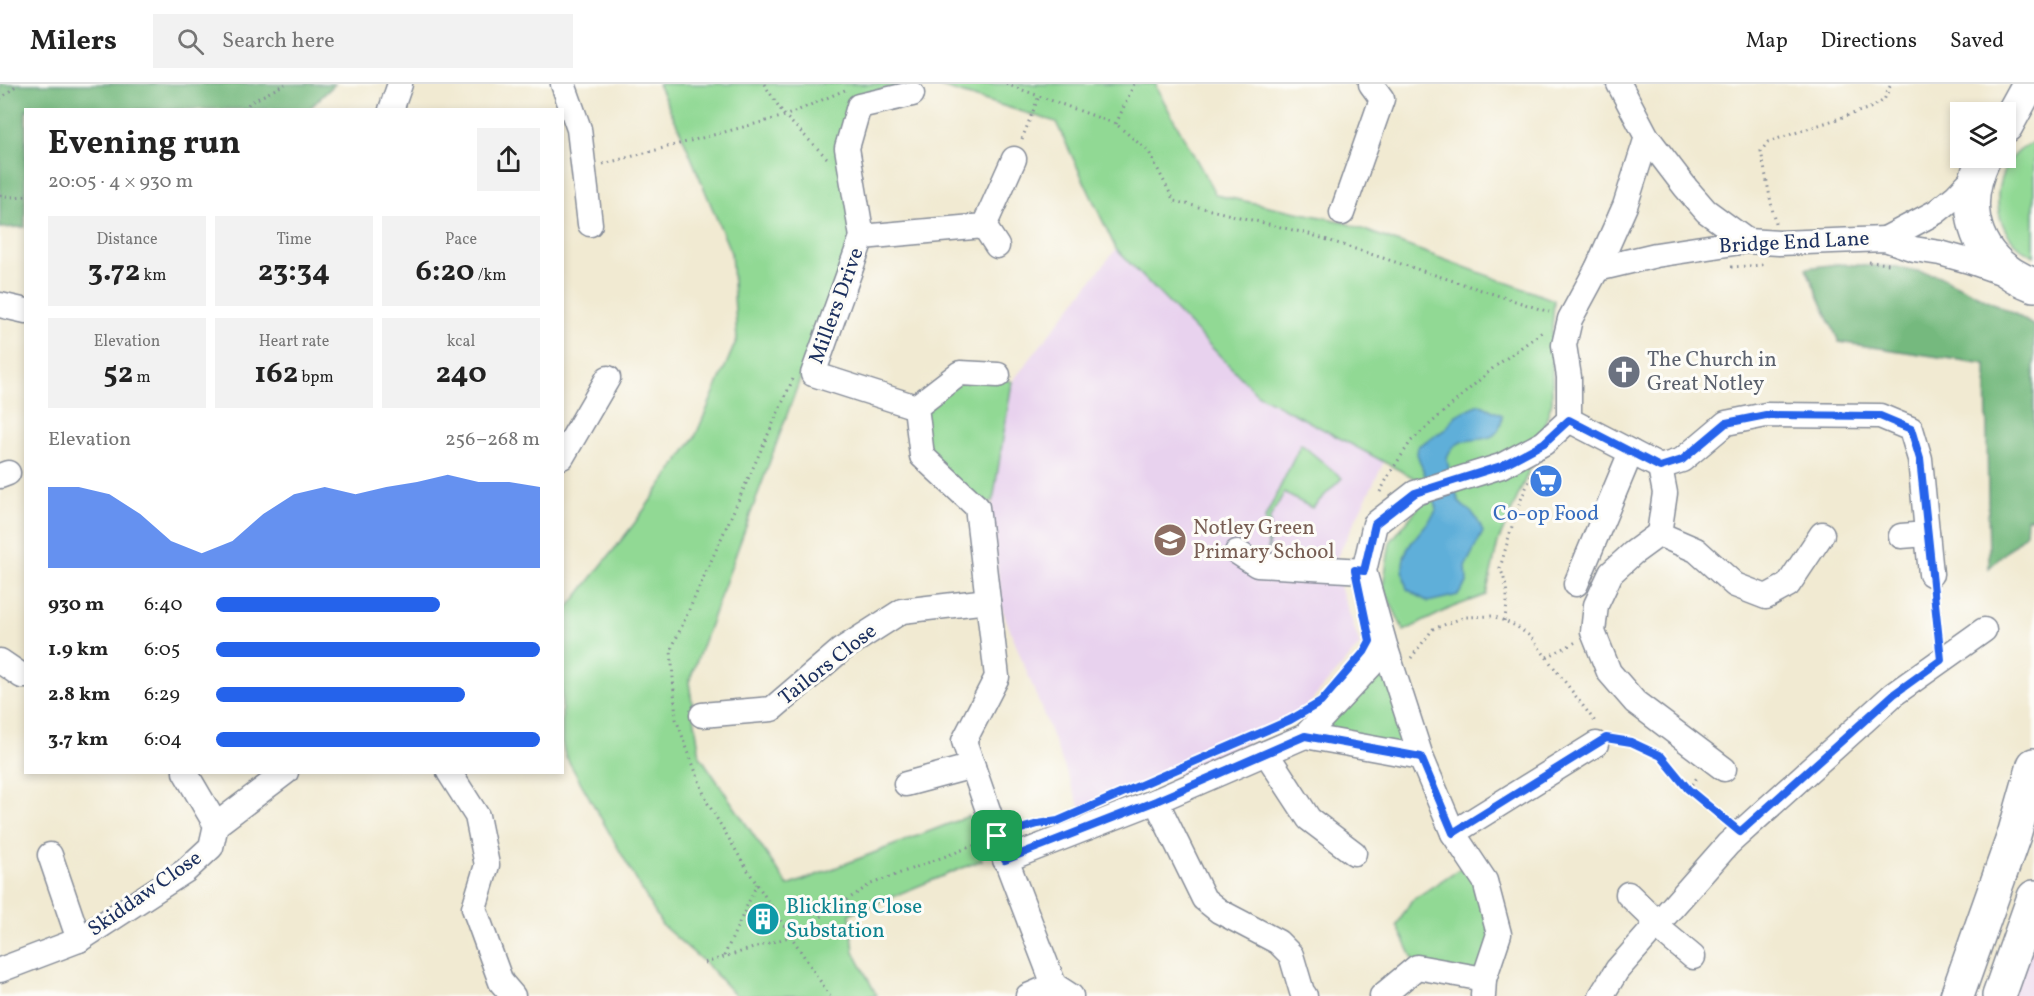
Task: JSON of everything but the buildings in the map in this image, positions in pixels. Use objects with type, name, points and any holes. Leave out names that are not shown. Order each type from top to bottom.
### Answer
[{"type":"highway","points":[[2016,108],[2029,84]]},
{"type":"highway","points":[[2016,127],[2034,118]]},
{"type":"highway","points":[[1980,168],[1972,203],[1977,233],[1993,259],[2025,281]]},
{"type":"highway","points":[[1957,996],[2014,835],[2034,765]]},
{"type":"highway","points":[[1999,996],[2034,897]]},
{"type":"street","points":[[563,84],[579,129],[590,224]]},
{"type":"street","points":[[1342,213],[1382,99],[1371,84]]},
{"type":"street","points":[[1619,84],[1647,138],[1686,188],[1706,211],[1747,241]]},
{"type":"street","name":"Millers Drive","points":[[912,94],[859,106],[847,148],[862,237],[813,374],[916,407]]},
{"type":"street","points":[[1382,996],[1418,967],[1483,987],[1499,934],[1485,880],[1453,833],[1421,757],[1386,649],[1364,571],[1375,524],[1415,493],[1501,466],[1546,441],[1569,420],[1569,377],[1564,345],[1570,319],[1597,269],[1625,206],[1647,138]]},
{"type":"street","points":[[997,246],[984,226],[1014,159]]},
{"type":"street","name":"Bridge End Lane","points":[[1597,269],[1656,255],[1747,241],[1776,253],[1885,239],[1936,212],[1956,196],[1978,168]]},
{"type":"street","name":"Millers Drive","points":[[862,237],[984,226]]},
{"type":"street","name":"Bridge End Lane","points":[[1885,239],[1914,249],[1969,261],[2025,281]]},
{"type":"street","points":[[0,305],[24,311]]},
{"type":"street","points":[[998,375],[960,373],[916,407],[922,456],[977,507],[997,677],[964,741],[1005,860],[1062,990],[1028,996]]},
{"type":"street","points":[[564,454],[608,378]]},
{"type":"street","points":[[1569,420],[1660,467],[1682,460],[1726,423],[1766,415],[1880,416],[1911,429],[1920,459],[1931,574]]},
{"type":"street","points":[[1576,584],[1631,452]]},
{"type":"street","points":[[1660,467],[1665,493],[1659,534],[1611,573],[1596,605],[1593,632],[1610,672],[1635,702],[1724,769]]},
{"type":"street","points":[[1659,534],[1696,550],[1734,585],[1766,597],[1788,585],[1822,534]]},
{"type":"street","points":[[1900,536],[1927,534]]},
{"type":"street","points":[[1237,552],[1257,565],[1364,571]]},
{"type":"street","name":"Tailors Close","points":[[702,715],[772,708],[841,650],[902,611],[988,601]]},
{"type":"street","points":[[1601,996],[1617,970],[1740,832],[1894,694],[1984,630]]},
{"type":"street","points":[[1005,860],[1156,801],[1305,736],[1386,649]]},
{"type":"street","points":[[0,661],[24,676]]},
{"type":"street","points":[[1453,833],[1599,735]]},
{"type":"street","points":[[1305,736],[1421,757]]},
{"type":"street","points":[[1266,753],[1309,819],[1354,853]]},
{"type":"street","points":[[906,784],[973,766]]},
{"type":"street","name":"Skiddaw Close","points":[[0,970],[79,940],[185,871],[211,847],[216,825],[186,774]]},
{"type":"street","points":[[216,825],[283,774]]},
{"type":"street","points":[[450,774],[477,816],[487,865],[474,908],[501,982],[513,996]]},
{"type":"street","points":[[1156,801],[1204,899],[1219,911],[1278,942],[1292,955],[1305,996]]},
{"type":"street","points":[[50,855],[79,940]]},
{"type":"street","points":[[1628,894],[1694,957]]},
{"type":"path","points":[[0,99],[18,84]]},
{"type":"path","points":[[246,108],[249,103],[285,84]]},
{"type":"path","points":[[764,84],[786,116],[834,165]]},
{"type":"path","points":[[1006,84],[1116,124],[1149,152],[1174,201],[1310,234],[1559,315]]},
{"type":"path","points":[[1116,124],[1134,84]]},
{"type":"path","points":[[1729,267],[1776,253],[1761,151],[1768,142],[1870,108],[1884,100],[1891,84]]},
{"type":"path","points":[[584,169],[786,116],[848,88]]},
{"type":"path","points":[[1014,159],[1039,96]]},
{"type":"path","points":[[0,195],[24,196]]},
{"type":"path","points":[[1867,262],[1900,266]]},
{"type":"path","points":[[1376,501],[1390,473],[1411,441],[1493,368],[1546,329]]},
{"type":"path","points":[[795,375],[671,650],[676,719],[707,802],[830,996]]},
{"type":"path","points":[[1504,621],[1508,608],[1507,582],[1500,568],[1517,509],[1546,441]]},
{"type":"path","points":[[1931,574],[1941,660]]},
{"type":"path","points":[[1398,683],[1408,662],[1433,629],[1465,617],[1492,616],[1516,626],[1531,637],[1599,735],[1631,742],[1661,756],[1688,789],[1740,832]]},
{"type":"path","points":[[1546,658],[1593,632]]},
{"type":"path","points":[[705,963],[792,936],[871,884],[997,836]]},
{"type":"path","points":[[723,957],[757,884]]},
{"type":"shaded area","name":"Notley Green Primary School","points":[[1116,249],[1257,394],[1385,460],[1333,565],[1360,645],[1294,721],[1084,817],[1002,609],[991,514],[1012,382]]},
{"type":"shaded area","points":[[2034,927],[2034,996],[2010,996]]},
{"type":"green space","points":[[0,84],[335,84],[310,108],[24,108],[24,227],[0,228]]},
{"type":"green space","points":[[658,84],[907,84],[856,95],[852,237],[689,682],[700,756],[788,886],[969,816],[982,860],[850,914],[854,952],[877,996],[736,996],[705,963],[662,925],[564,751],[564,622],[567,609],[634,524],[695,437],[737,339],[731,253]]},
{"type":"green space","points":[[931,84],[1157,84],[1156,87],[1216,195],[1340,221],[1554,300],[1552,402],[1531,466],[1498,542],[1486,595],[1453,607],[1404,631],[1383,587],[1390,542],[1418,508],[1416,479],[1257,394],[1116,249],[1056,122]]},
{"type":"green space","points":[[2034,142],[2034,256],[2009,236],[1999,212],[1999,186],[2003,173],[2006,168],[2016,168],[2016,155]]},
{"type":"green space","points":[[1837,264],[1897,267],[1937,275],[2017,315],[2034,326],[2034,518],[2027,518],[2026,533],[1989,568],[1986,364],[1839,342],[1806,268]]},
{"type":"green space","points":[[960,373],[998,375],[1012,382],[993,501],[977,507],[922,456],[916,407]]},
{"type":"green space","points":[[1301,444],[1342,478],[1312,508],[1284,493],[1270,518],[1269,556],[1265,518]]},
{"type":"green space","points":[[1386,649],[1421,757],[1305,736]]},
{"type":"green space","points":[[1471,861],[1499,934],[1484,979],[1417,967],[1397,925],[1411,901]]},
{"type":"water","points":[[1479,404],[1502,415],[1496,434],[1457,444],[1447,458],[1460,503],[1474,515],[1483,532],[1466,565],[1467,583],[1458,595],[1428,602],[1407,589],[1403,570],[1407,549],[1437,508],[1417,454],[1418,446],[1446,429],[1456,415]]},
{"type":"place","name":"The Church in Great Notley","points":[[1624,372]]},
{"type":"place","name":"Co-op Food","points":[[1546,481]]},
{"type":"place","name":"Notley Green Primary School","points":[[1170,540]]},
{"type":"place","name":"Blickling Close Substation","points":[[763,919]]},
{"type":"route","points":[[1766,415],[1880,416],[1911,429],[1920,459],[1941,660],[1894,694],[1740,832],[1688,789],[1661,756],[1631,742],[1606,738],[1453,833],[1421,757],[1305,736],[1156,801],[1005,860],[997,836],[1038,824],[1058,821],[1290,720],[1321,702],[1364,652],[1370,641],[1355,570],[1364,571],[1375,524],[1415,493],[1501,466],[1544,443],[1569,420],[1660,467],[1682,460],[1726,423],[1766,415]]}]
